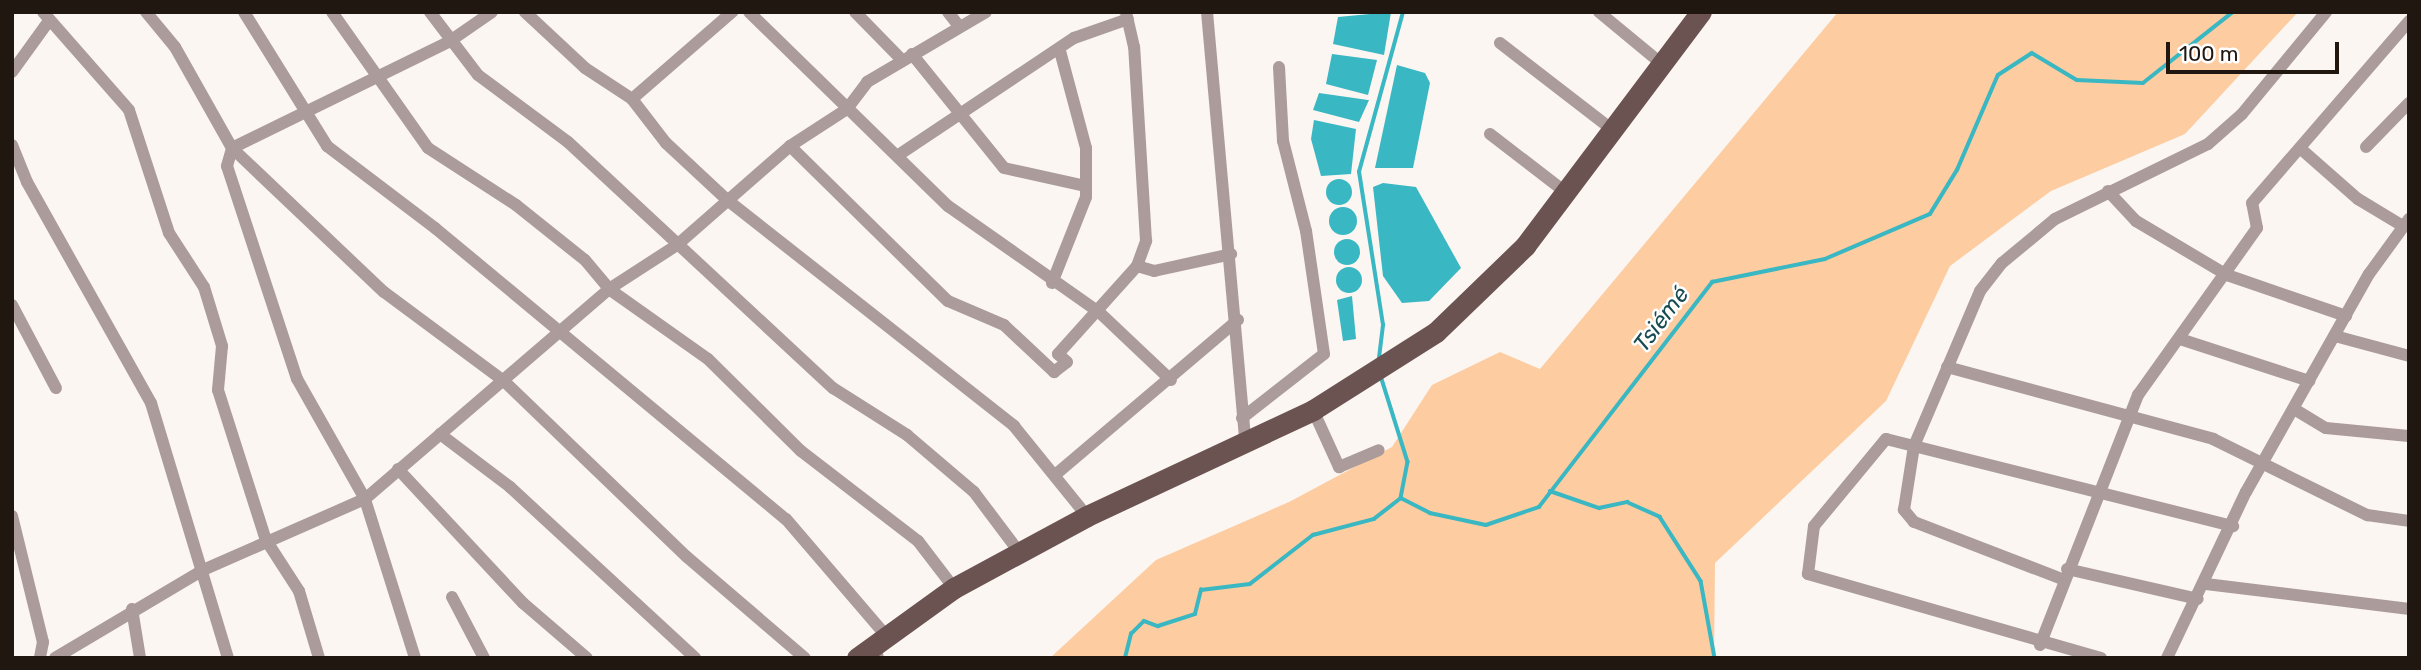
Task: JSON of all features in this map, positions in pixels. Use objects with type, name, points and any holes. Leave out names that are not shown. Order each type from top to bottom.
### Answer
[{"type":"main road","points":[[874,649],[954,588],[1019,552],[1087,516],[1313,410],[1392,365],[1486,290],[1614,131],[1701,12]]},
{"type":"street","points":[[146,12],[175,47],[232,148],[384,292],[505,382],[687,557],[805,658]]},
{"type":"street","points":[[244,12],[302,114],[338,156],[564,334],[786,519],[874,649]]},
{"type":"street","points":[[332,12],[374,78],[428,148],[516,205],[585,260],[609,289],[708,359],[801,451],[918,541],[954,588]]},
{"type":"street","points":[[429,12],[478,75],[568,142],[833,388],[907,435],[974,492],[1019,552]]},
{"type":"street","points":[[232,148],[450,41],[492,12]]},
{"type":"street","points":[[525,12],[585,68],[632,99],[666,144],[726,199],[1014,426],[1087,516]]},
{"type":"street","points":[[632,99],[732,12]]},
{"type":"street","points":[[748,12],[948,206],[1052,283],[1099,312],[1171,380]]},
{"type":"street","points":[[855,12],[907,57],[958,112],[1004,169],[1086,186]]},
{"type":"street","points":[[948,12],[959,26]]},
{"type":"street","points":[[55,658],[132,609],[203,570],[265,540],[365,499],[440,434],[564,334],[609,289],[677,245],[726,199],[790,146],[848,109],[867,82],[986,12]]},
{"type":"street","points":[[1207,12],[1238,320],[1245,440]]},
{"type":"street","points":[[2199,599],[2064,574],[1909,519],[1904,502],[1914,446],[1980,291],[2002,263],[2055,219],[2108,191],[2127,188],[2208,144],[2242,114],[2326,12]]},
{"type":"street","points":[[1602,13],[1663,65]]},
{"type":"street","points":[[790,146],[948,301],[1003,326],[1054,372],[1066,362],[1058,354],[1099,312],[1137,266],[1148,225],[1127,16],[1074,38],[1060,51],[958,112],[897,156]]},
{"type":"street","points":[[13,69],[46,17],[129,110],[169,233],[204,287],[222,346],[218,390],[265,540],[299,591],[319,658]]},
{"type":"street","points":[[2040,645],[2064,574],[2129,418],[2257,228],[2252,203],[2408,24]]},
{"type":"street","points":[[1500,43],[1614,131]]},
{"type":"street","points":[[1052,283],[1086,186],[1086,148],[1060,51]]},
{"type":"street","points":[[1242,418],[1324,355],[1306,231],[1280,125],[1279,67]]},
{"type":"street","points":[[2366,147],[2409,103]]},
{"type":"street","points":[[1490,134],[1564,191]]},
{"type":"street","points":[[12,145],[27,183],[151,402],[228,658]]},
{"type":"street","points":[[232,148],[227,178],[297,379],[365,499],[415,658]]},
{"type":"street","points":[[2167,658],[2199,599],[2265,460],[2346,316],[2406,222],[2358,199],[2301,149]]},
{"type":"street","points":[[2108,191],[2136,221],[2227,275],[2346,316]]},
{"type":"street","points":[[1137,266],[1154,271],[1231,254]]},
{"type":"street","points":[[12,305],[56,388]]},
{"type":"street","points":[[1055,475],[1171,380],[1238,320]]},
{"type":"street","points":[[2335,336],[2409,356]]},
{"type":"street","points":[[2180,339],[2309,381]]},
{"type":"street","points":[[1947,367],[2129,418],[2265,460],[2357,510],[2409,521]]},
{"type":"street","points":[[2294,409],[2326,428],[2409,436]]},
{"type":"street","points":[[1313,410],[1339,467],[1379,450]]},
{"type":"street","points":[[440,434],[526,500],[695,658]]},
{"type":"street","points":[[2101,658],[2040,645],[1808,574],[1814,526],[1886,439],[2233,526]]},
{"type":"street","points":[[398,469],[513,593],[587,658]]},
{"type":"street","points":[[12,516],[43,642],[40,658]]},
{"type":"street","points":[[2206,584],[2409,609]]},
{"type":"street","points":[[452,597],[484,658]]},
{"type":"street","points":[[132,609],[140,658]]},
{"type":"shaded area","points":[[1838,12],[2298,12],[2185,134],[2051,191],[1950,266],[1886,401],[1715,563],[1714,658],[1050,658],[1156,560],[1289,502],[1392,447],[1432,385],[1500,352],[1540,369]]},
{"type":"water","points":[[1391,12],[1384,55],[1333,44],[1338,17]]},
{"type":"water","points":[[1332,54],[1377,60],[1368,95],[1326,84]]},
{"type":"water","points":[[1397,65],[1425,73],[1430,83],[1413,168],[1375,168]]},
{"type":"water","points":[[1319,93],[1369,100],[1359,122],[1313,110]]},
{"type":"water","points":[[1314,120],[1356,129],[1351,174],[1321,176],[1311,139]]},
{"type":"water","points":[[1339,179],[1348,183],[1352,192],[1348,201],[1339,205],[1330,201],[1326,192],[1330,183]]},
{"type":"water","points":[[1383,183],[1416,187],[1461,268],[1429,301],[1402,303],[1383,276],[1373,187]]},
{"type":"water","points":[[1343,207],[1353,211],[1357,221],[1353,231],[1343,235],[1333,231],[1329,221],[1333,211]]},
{"type":"water","points":[[1347,239],[1356,243],[1360,252],[1356,261],[1347,265],[1338,261],[1334,252],[1338,243]]},
{"type":"water","points":[[1349,267],[1358,271],[1362,280],[1358,289],[1349,293],[1340,289],[1336,280],[1340,271]]},
{"type":"water","points":[[1352,296],[1356,339],[1343,341],[1337,300]]},
{"type":"waterway","points":[[1379,358],[1383,325],[1359,172],[1403,12]]},
{"type":"waterway","name":"Tsiémé","points":[[1125,658],[1131,634],[1144,621],[1158,626],[1195,614],[1201,590],[1250,584],[1313,535],[1374,519],[1401,498],[1430,513],[1486,525],[1539,507],[1712,282],[1825,259],[1930,214],[1957,170],[1998,75],[2032,53],[2077,80],[2143,83],[2233,12]]},
{"type":"waterway","points":[[1381,376],[1408,462],[1401,498]]},
{"type":"waterway","points":[[1550,491],[1599,508],[1627,502],[1660,517],[1701,581],[1715,658]]}]
